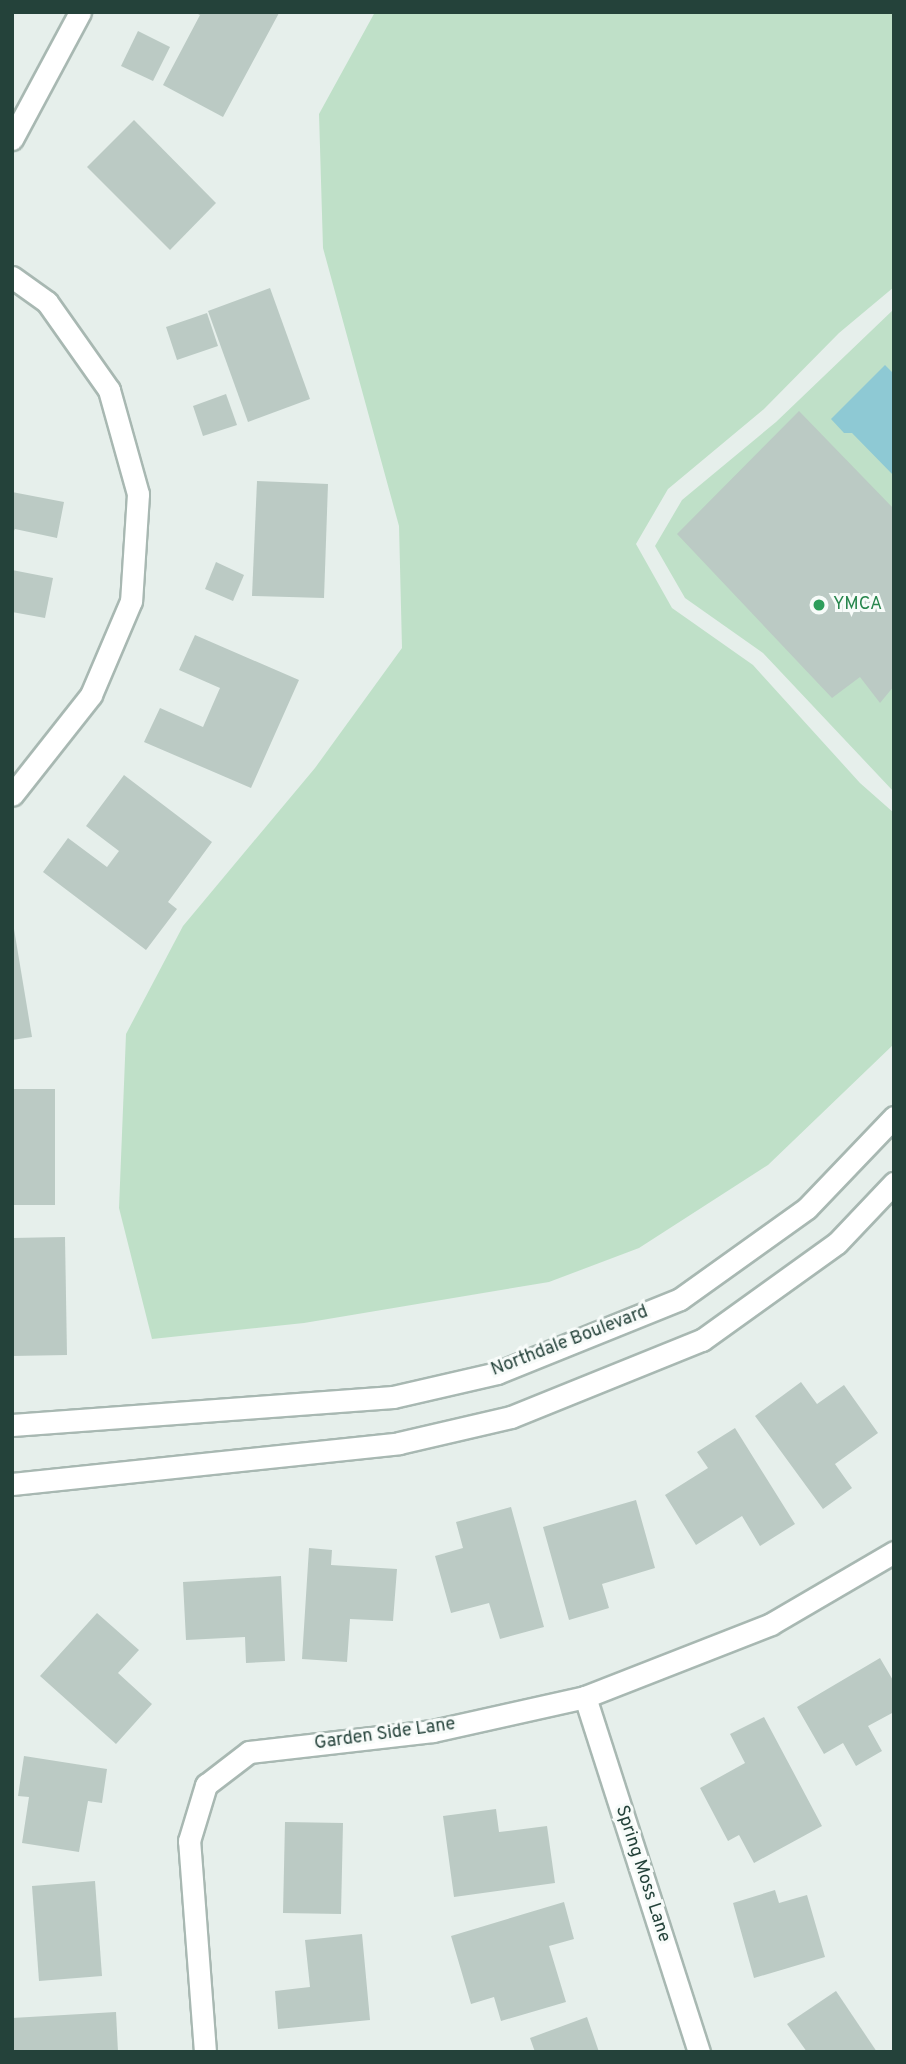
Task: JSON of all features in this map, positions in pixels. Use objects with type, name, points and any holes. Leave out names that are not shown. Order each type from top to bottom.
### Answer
[{"type":"street","points":[[12,139],[80,12]]},
{"type":"street","points":[[12,277],[47,302],[109,390],[138,494],[131,601],[91,695],[12,795]]},
{"type":"street","name":"Northdale Boulevard","points":[[12,1425],[393,1396],[497,1373],[680,1299],[807,1208],[894,1117]]},
{"type":"street","points":[[12,1484],[399,1443],[511,1417],[702,1340],[837,1243],[894,1183]]},
{"type":"street","name":"Garden Side Lane","points":[[205,2052],[189,1841],[206,1785],[249,1752],[433,1731],[585,1697],[771,1624],[894,1552]]},
{"type":"street","name":"Spring Moss Lane","points":[[585,1697],[699,2052]]},
{"type":"green space","points":[[375,12],[894,12],[894,287],[839,333],[764,409],[668,489],[636,544],[672,608],[753,665],[860,783],[894,813],[894,1044],[768,1165],[639,1248],[549,1282],[304,1323],[152,1339],[119,1208],[126,1034],[183,926],[315,768],[402,648],[399,526],[323,248],[319,114]]},
{"type":"green space","name":"YMCA","points":[[894,309],[894,792],[763,653],[685,598],[655,546],[682,500],[776,422]]},
{"type":"water","points":[[885,365],[894,374],[894,476],[852,433],[844,433],[831,419]]},
{"type":"building","points":[[194,12],[279,13],[223,117],[163,85],[200,15]]},
{"type":"building","points":[[138,31],[170,47],[153,81],[121,66]]},
{"type":"building","points":[[134,120],[216,203],[170,250],[87,167]]},
{"type":"building","points":[[270,288],[310,399],[248,422],[208,311]]},
{"type":"building","points":[[207,313],[218,346],[177,360],[166,327]]},
{"type":"building","points":[[226,394],[237,425],[203,436],[193,406]]},
{"type":"building","name":"YMCA","points":[[799,411],[894,509],[894,686],[880,703],[860,677],[832,698],[677,534]]},
{"type":"building","points":[[257,481],[328,484],[324,598],[252,596]]},
{"type":"building","points":[[12,492],[64,502],[57,538],[15,529],[12,534]]},
{"type":"building","points":[[216,562],[244,575],[233,601],[205,589]]},
{"type":"building","points":[[12,570],[53,578],[45,618],[12,612]]},
{"type":"building","points":[[195,635],[299,680],[251,788],[144,742],[160,708],[203,727],[220,688],[179,670]]},
{"type":"building","points":[[124,775],[212,842],[168,902],[177,909],[146,950],[43,872],[68,838],[107,867],[119,851],[86,826]]},
{"type":"building","points":[[12,917],[32,1037],[12,1040]]},
{"type":"building","points":[[12,1089],[55,1089],[55,1205],[12,1205]]},
{"type":"building","points":[[65,1237],[67,1355],[12,1356],[12,1238]]},
{"type":"building","points":[[801,1382],[817,1404],[844,1385],[878,1433],[835,1464],[852,1488],[823,1509],[755,1416]]},
{"type":"building","points":[[735,1428],[795,1524],[760,1546],[742,1516],[696,1545],[665,1495],[708,1468],[697,1452]]},
{"type":"building","points":[[636,1500],[655,1568],[602,1584],[609,1608],[569,1620],[543,1527]]},
{"type":"building","points":[[511,1507],[544,1627],[500,1639],[489,1603],[451,1613],[435,1556],[463,1548],[456,1522]]},
{"type":"building","points":[[309,1548],[332,1550],[331,1565],[397,1569],[393,1621],[350,1619],[347,1662],[302,1659]]},
{"type":"building","points":[[281,1576],[285,1661],[246,1663],[245,1637],[186,1640],[183,1582]]},
{"type":"building","points":[[97,1613],[139,1650],[118,1673],[152,1704],[116,1744],[40,1676]]},
{"type":"building","points":[[880,1658],[894,1682],[894,1712],[868,1726],[882,1751],[856,1766],[843,1743],[824,1754],[797,1707]]},
{"type":"building","points":[[764,1717],[822,1826],[754,1863],[739,1835],[728,1841],[700,1788],[745,1763],[730,1734]]},
{"type":"building","points":[[24,1756],[107,1769],[102,1803],[88,1801],[79,1852],[22,1843],[29,1797],[18,1796]]},
{"type":"building","points":[[496,1809],[499,1832],[547,1826],[555,1883],[454,1897],[443,1816]]},
{"type":"building","points":[[285,1822],[343,1823],[341,1914],[283,1913]]},
{"type":"building","points":[[95,1881],[102,1976],[39,1981],[32,1886]]},
{"type":"building","points":[[775,1890],[779,1903],[807,1895],[825,1957],[754,1978],[733,1903]]},
{"type":"building","points":[[564,1902],[574,1939],[549,1946],[566,2002],[501,2021],[494,1997],[471,2004],[451,1936]]},
{"type":"building","points":[[362,1934],[370,2020],[278,2029],[275,1991],[310,1987],[305,1940]]},
{"type":"building","points":[[836,1991],[877,2052],[807,2052],[787,2024]]},
{"type":"building","points":[[116,2012],[118,2052],[12,2052],[12,2018]]},
{"type":"building","points":[[587,2017],[599,2052],[535,2052],[530,2038]]},
{"type":"place","name":"YMCA","points":[[819,605]]}]
